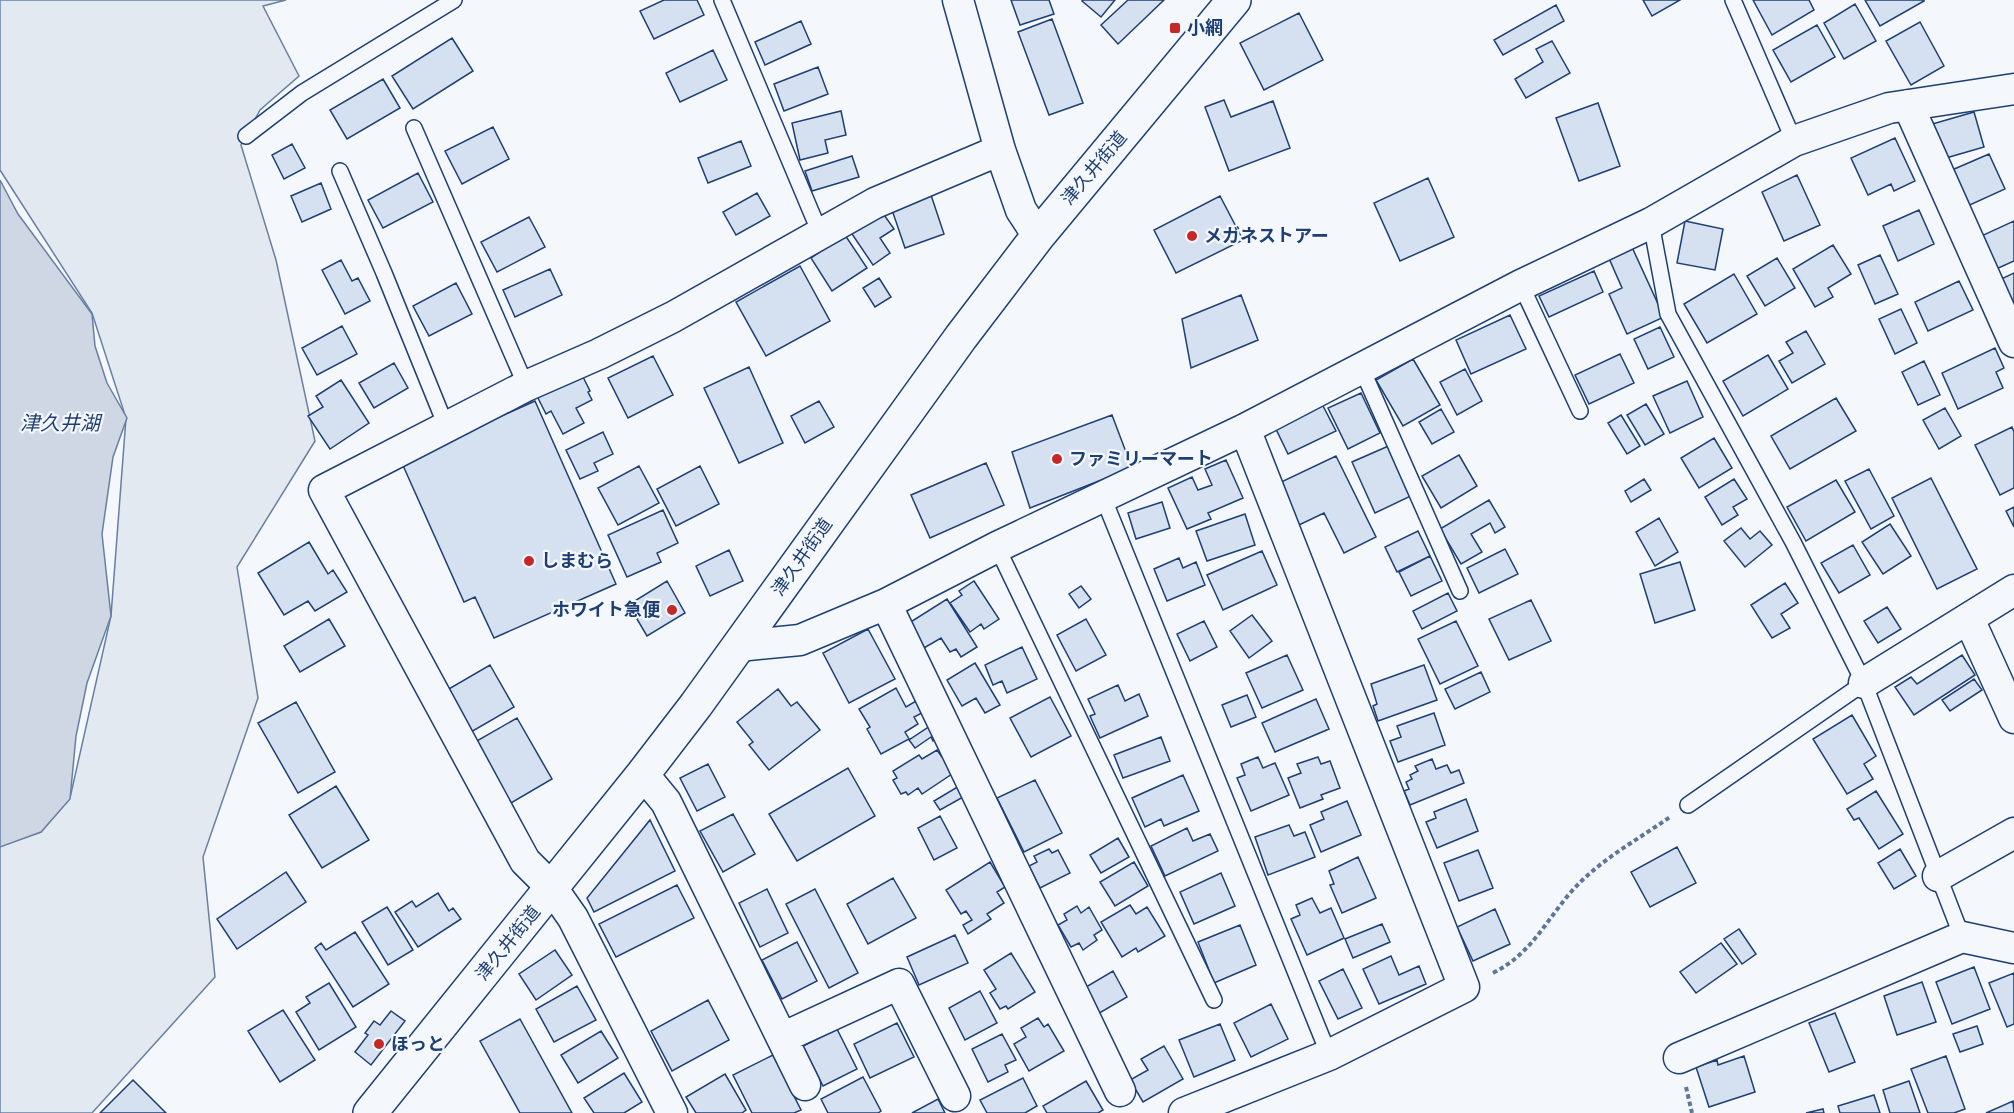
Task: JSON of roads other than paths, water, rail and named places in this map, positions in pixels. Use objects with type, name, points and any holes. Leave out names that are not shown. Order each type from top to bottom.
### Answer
[{"type":"highway","name":"津久井街道","points":[[370,1113],[643,774],[739,646],[961,337],[1038,236],[1234,0]]},
{"type":"street","points":[[958,0],[1000,150],[1021,210],[1038,236]]},
{"type":"street","points":[[739,646],[800,640],[886,604],[997,547],[1245,429],[1521,285],[1651,224],[1794,141],[1889,108],[2014,89]]},
{"type":"street","points":[[1908,105],[2014,342]]},
{"type":"street","points":[[672,1113],[573,918],[552,888],[525,861],[324,490],[526,386],[599,354],[673,317],[875,203],[1000,150]]},
{"type":"street","points":[[1184,1113],[1329,1055],[1464,987],[1245,429]]},
{"type":"street","points":[[1864,683],[2014,590]]},
{"type":"street","points":[[886,604],[1120,1091]]},
{"type":"street","points":[[1969,619],[2014,718]]},
{"type":"street","points":[[643,774],[666,802],[805,1085]]},
{"type":"street","points":[[1938,876],[2014,833]]},
{"type":"street","points":[[1679,1058],[1962,937],[2014,948]]},
{"type":"street","points":[[782,1038],[899,984],[955,1096]]},
{"type":"lane","points":[[246,136],[302,93],[454,0]]},
{"type":"lane","points":[[722,0],[819,233]]},
{"type":"lane","points":[[1733,0],[1794,141]]},
{"type":"lane","points":[[414,128],[526,386]]},
{"type":"lane","points":[[340,171],[446,426]]},
{"type":"lane","points":[[1651,224],[1668,314],[1793,542],[1864,683],[1962,937]]},
{"type":"lane","points":[[1521,285],[1580,411]]},
{"type":"lane","points":[[1361,367],[1460,591]]},
{"type":"lane","points":[[1103,497],[1329,1055]]},
{"type":"lane","points":[[997,547],[1214,1000]]},
{"type":"lane","points":[[1688,805],[1864,683]]},
{"type":"water","name":"津久井湖","points":[[0,180],[18,214],[92,314],[95,346],[107,383],[127,418],[113,457],[102,534],[111,616],[87,683],[76,736],[70,799],[41,832],[0,847]]},
{"type":"place","name":"小網","points":[[1175,28]]},
{"type":"place","name":"メガネストアー","points":[[1192,236]]},
{"type":"place","name":"ファミリーマート","points":[[1057,459]]},
{"type":"place","name":"しまむら","points":[[529,561]]},
{"type":"place","name":"ホワイト急便","points":[[672,610]]},
{"type":"place","name":"ほっと","points":[[379,1044]]}]
